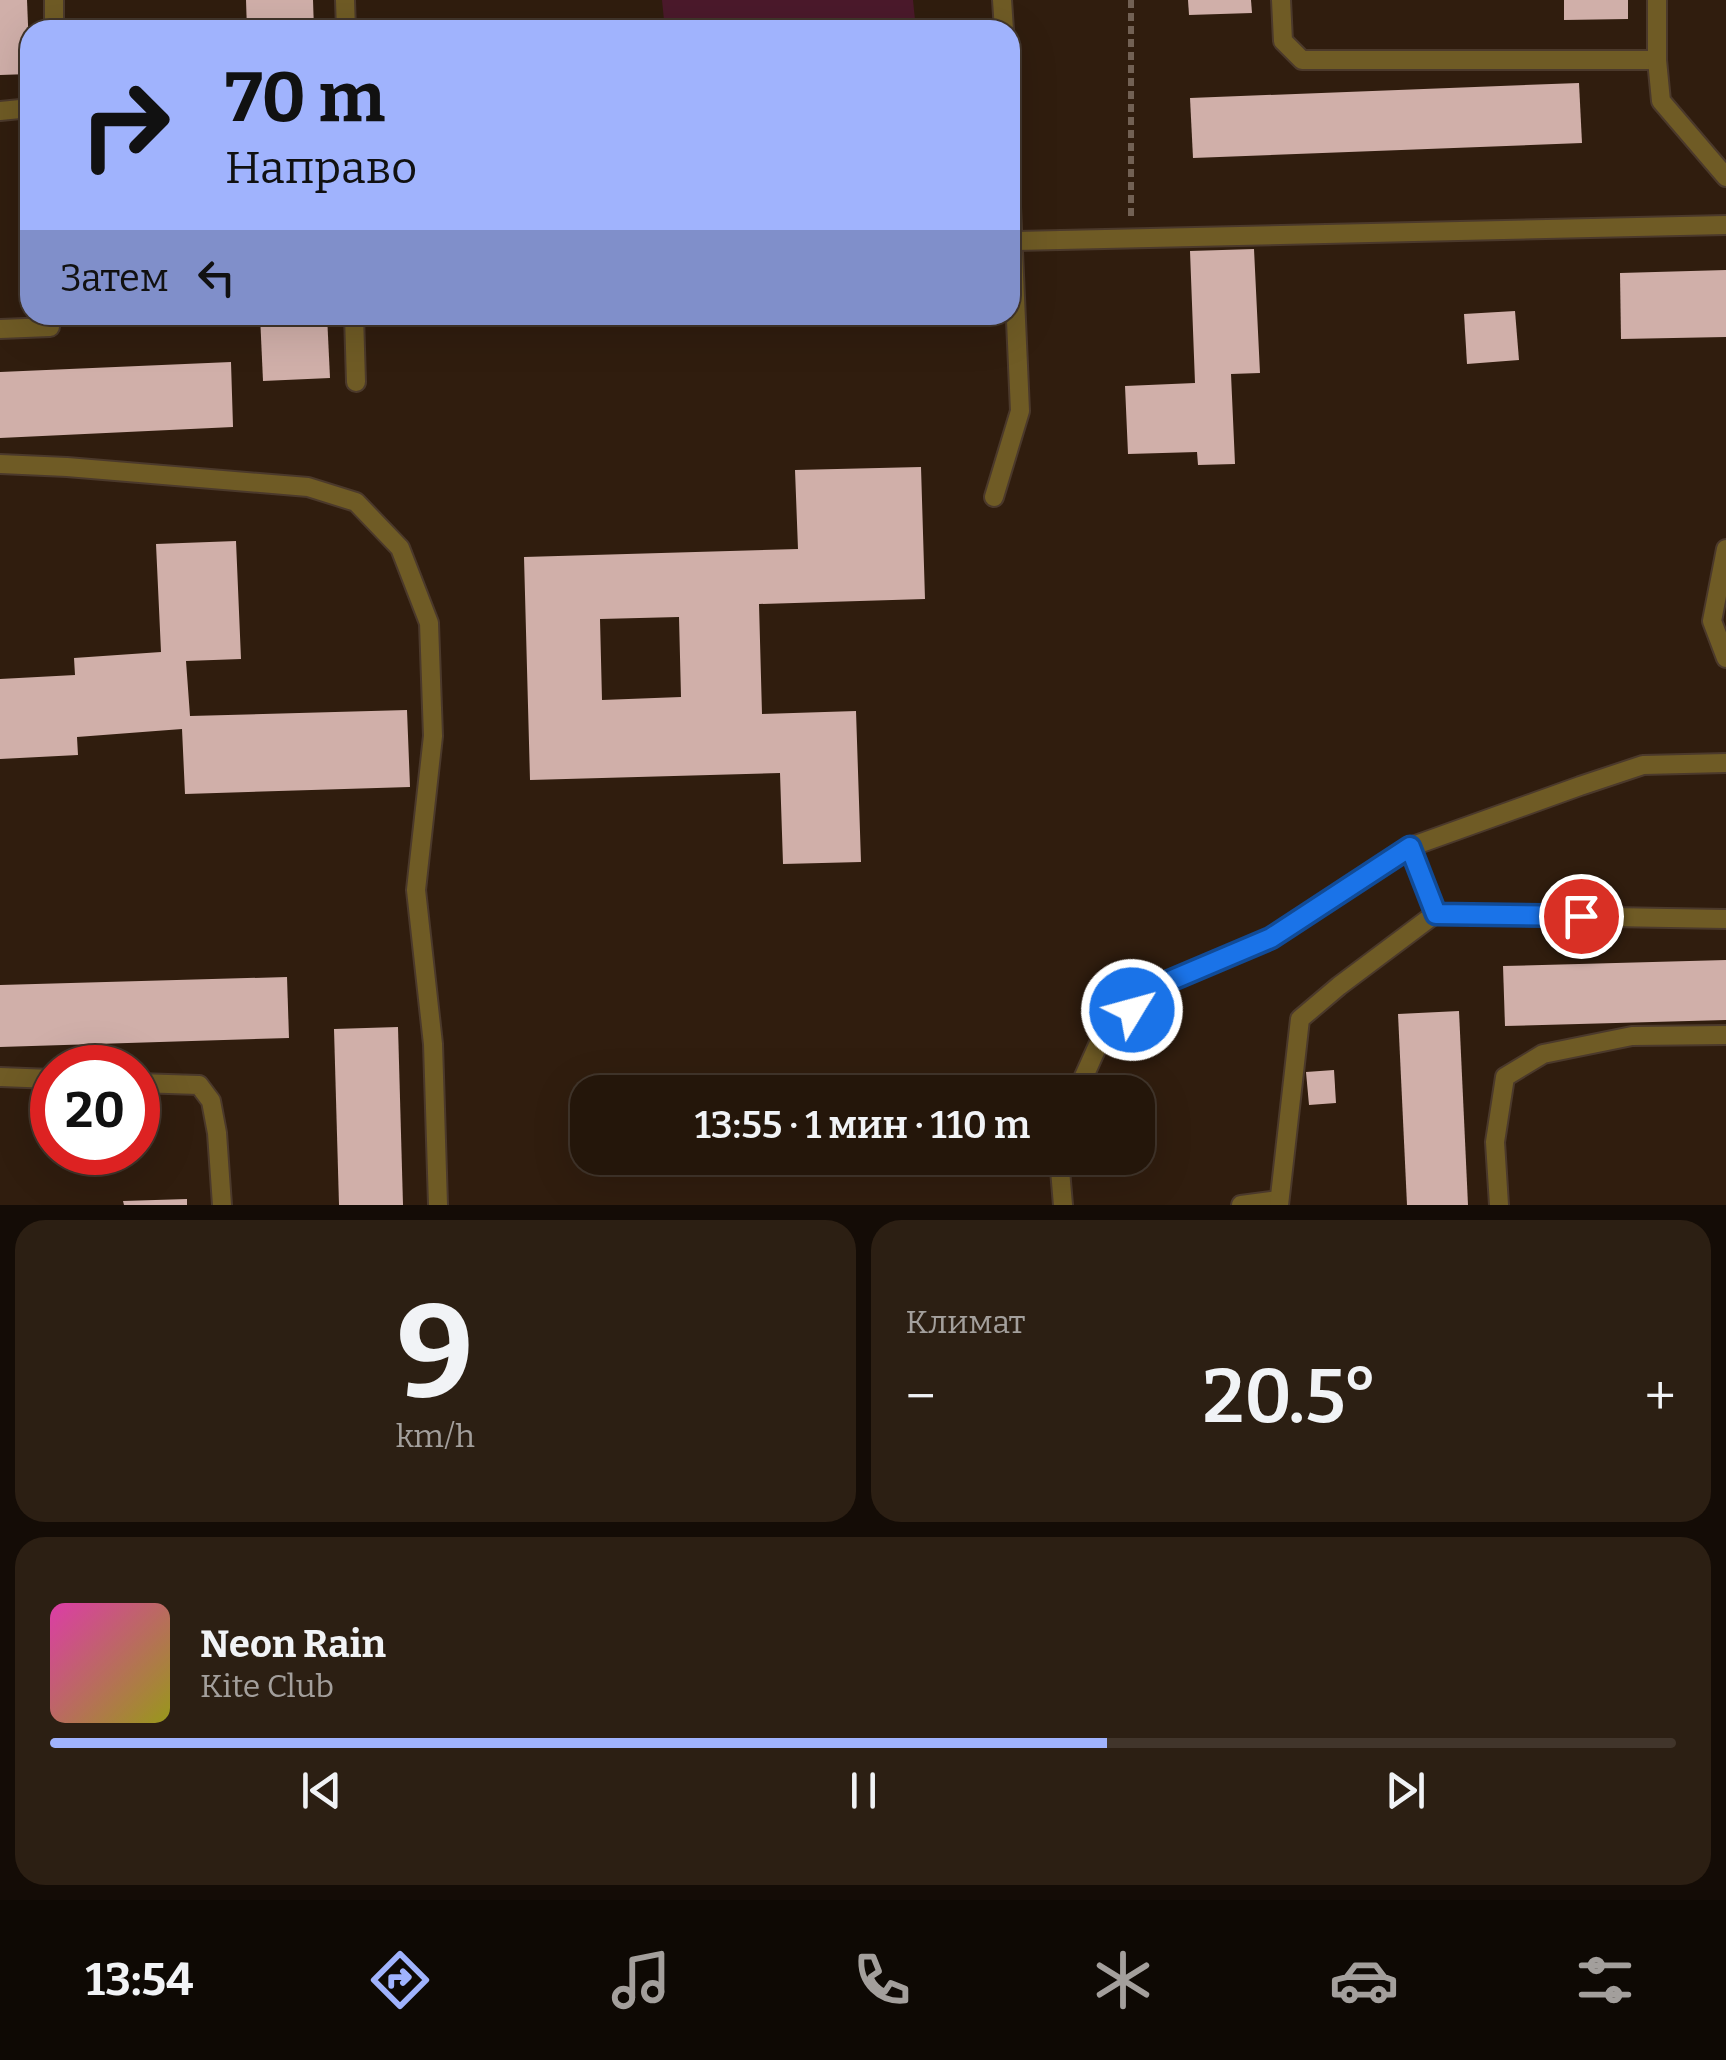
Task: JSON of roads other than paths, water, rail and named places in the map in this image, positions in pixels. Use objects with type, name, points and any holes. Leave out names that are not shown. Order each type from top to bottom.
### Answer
[{"type":"lane","points":[[1281,0],[1283,41],[1302,60],[1657,60]]},
{"type":"lane","points":[[1657,0],[1661,101],[1726,177]]},
{"type":"lane","points":[[1020,241],[1726,225]]},
{"type":"lane","points":[[0,329],[50,325]]},
{"type":"lane","points":[[354,325],[356,382]]},
{"type":"lane","points":[[994,496],[1020,412],[1016,325]]},
{"type":"lane","points":[[0,464],[308,486],[356,502],[400,548],[429,623],[433,736],[416,890],[433,1044],[438,1205]]},
{"type":"lane","points":[[1726,550],[1712,620],[1726,658]]},
{"type":"lane","points":[[1085,1075],[1103,1034],[1160,985],[1271,938],[1410,847],[1642,765],[1726,763]]},
{"type":"lane","points":[[1410,847],[1436,914]]},
{"type":"lane","points":[[1241,1205],[1279,1202],[1300,1019],[1436,914],[1726,919]]},
{"type":"lane","points":[[1499,1205],[1495,1142],[1506,1077],[1543,1054],[1632,1036],[1726,1035]]},
{"type":"lane","points":[[0,1077],[30,1078]]},
{"type":"lane","points":[[160,1084],[199,1086],[211,1100],[222,1205]]},
{"type":"lane","points":[[1060,1175],[1063,1205]]}]
